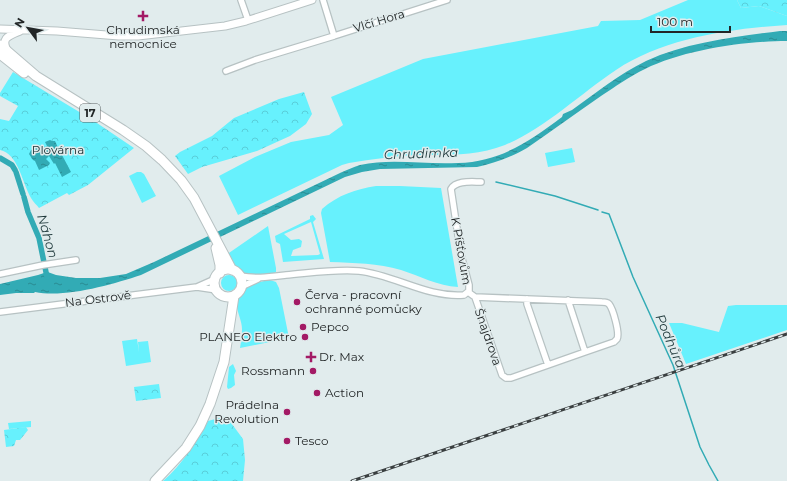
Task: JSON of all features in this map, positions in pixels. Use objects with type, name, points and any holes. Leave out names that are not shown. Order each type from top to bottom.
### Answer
[{"type":"main road","name":"17","points":[[0,45],[36,76],[135,138],[152,151],[172,170],[190,192],[210,226],[219,250],[242,279],[240,291],[234,296],[227,347],[216,390],[205,415],[186,448],[155,481]]},
{"type":"main road","name":"17","points":[[0,54],[23,72],[112,127],[172,170]]},
{"type":"main road","name":"17","points":[[219,250],[220,265],[215,287],[220,293],[226,308],[229,325]]},
{"type":"main road","points":[[217,276],[228,269],[236,273]]},
{"type":"main road","points":[[220,293],[226,297],[234,296]]},
{"type":"street","points":[[241,0],[248,20]]},
{"type":"street","points":[[0,29],[138,36],[214,28],[248,20],[312,0]]},
{"type":"street","points":[[323,0],[334,36]]},
{"type":"street","name":"Vlčí Hora","points":[[226,71],[255,60],[447,0]]},
{"type":"street","points":[[0,34],[22,30]]},
{"type":"street","points":[[10,54],[5,45],[6,39],[22,30]]},
{"type":"street","name":"K Píšťovům","points":[[259,278],[321,272],[360,271],[385,276],[437,293],[461,296],[466,294],[468,292],[469,285],[461,256],[451,189],[455,184],[481,182]]},
{"type":"street","points":[[0,274],[76,260]]},
{"type":"street","points":[[236,273],[259,278]]},
{"type":"street","name":"Na Ostrově","points":[[0,312],[197,287],[217,276]]},
{"type":"street","points":[[241,287],[259,278]]},
{"type":"street","name":"Na Ostrově","points":[[197,287],[220,293]]},
{"type":"street","name":"Šnajdrova","points":[[468,292],[474,297],[502,375],[506,378],[511,378],[616,341],[619,334],[610,306],[607,303],[568,300],[474,297]]},
{"type":"street","points":[[527,299],[527,304],[548,365]]},
{"type":"street","points":[[568,300],[585,352]]},
{"type":"green space","points":[[688,0],[737,0],[741,8],[759,6],[787,16],[787,25],[743,29],[698,37],[655,50],[635,59],[602,79],[534,130],[494,149],[463,154],[401,156],[349,163],[238,215],[219,176],[255,157],[291,142],[329,135],[343,125],[331,97],[423,59],[598,26],[601,21],[640,20]]},
{"type":"green space","points":[[737,0],[787,0],[787,16],[759,6],[741,8]]},
{"type":"green space","name":"Plovárna","points":[[13,72],[91,119],[134,148],[88,185],[69,195],[67,193],[39,208],[31,198],[16,163],[6,152],[0,150],[0,119],[9,121],[18,106],[0,96],[0,93]]},
{"type":"green space","points":[[304,92],[312,114],[306,124],[290,136],[257,151],[202,167],[188,174],[175,156],[212,136],[234,118],[279,99]]},
{"type":"green space","points":[[572,148],[575,162],[548,167],[545,153]]},
{"type":"green space","points":[[137,172],[144,174],[156,196],[142,203],[129,176]]},
{"type":"green space","points":[[376,186],[441,188],[458,287],[436,283],[401,270],[384,266],[330,262],[321,213],[322,209],[334,200],[348,193]]},
{"type":"green space","points":[[313,215],[316,219],[313,222],[324,259],[283,262],[280,244],[276,242],[275,236],[310,219],[310,216]],"holes":[[[311,222],[320,254],[291,256],[293,250],[301,247],[302,241],[299,239],[291,240],[284,234]]]},
{"type":"green space","points":[[268,226],[276,272],[270,274],[243,274],[233,265],[226,255]]},
{"type":"green space","points":[[226,275],[232,275],[237,280],[235,289],[232,291],[226,291],[221,286],[221,280]]},
{"type":"green space","points":[[270,280],[276,282],[279,288],[289,338],[240,348],[242,326],[237,307],[239,295],[252,285]]},
{"type":"green space","points":[[787,305],[787,330],[686,364],[669,323],[682,323],[719,332],[728,306]]},
{"type":"green space","points":[[137,339],[139,352],[138,342],[148,341],[151,362],[126,366],[122,341]]},
{"type":"green space","points":[[233,364],[236,371],[234,375],[235,385],[228,389],[229,367]]},
{"type":"green space","points":[[159,384],[161,398],[136,401],[134,387]]},
{"type":"green space","points":[[226,416],[243,439],[245,460],[243,481],[163,481],[183,460],[208,421]]},
{"type":"green space","points":[[31,421],[31,427],[9,429],[8,423]]},
{"type":"green space","points":[[26,427],[28,430],[20,440],[16,440],[14,446],[6,447],[4,430]]},
{"type":"water","points":[[787,31],[787,41],[770,41],[714,48],[660,62],[628,78],[527,148],[496,162],[477,167],[380,169],[362,172],[345,177],[141,275],[116,283],[74,292],[35,292],[0,295],[0,284],[38,275],[44,273],[45,271],[56,275],[76,278],[100,278],[126,274],[360,165],[384,162],[458,163],[487,159],[514,149],[526,142],[562,117],[563,114],[572,110],[617,78],[646,61],[678,49],[712,41]]},
{"type":"water","points":[[50,140],[55,141],[60,152],[59,156],[62,155],[71,172],[62,177],[55,163],[54,164],[49,156],[46,159],[50,163],[49,165],[39,170],[35,161],[29,154],[31,150],[41,145],[43,150],[47,146],[45,142]]},
{"type":"waterway","name":"Náhon","points":[[0,158],[12,165],[15,170]]},
{"type":"waterway","name":"Náhon","points":[[16,172],[23,194]]},
{"type":"waterway","name":"Podhůra","points":[[496,182],[555,196],[598,210]]},
{"type":"waterway","name":"Náhon","points":[[24,197],[28,212],[39,238],[47,277]]},
{"type":"waterway","name":"Podhůra","points":[[602,212],[609,214],[633,277],[673,365],[700,447],[718,481]]},
{"type":"railway","points":[[352,481],[787,334]]},
{"type":"place","name":"Chrudimská nemocnice","points":[[143,16]]},
{"type":"place","name":"Červa - pracovní ochranné pomůcky","points":[[297,302]]},
{"type":"place","name":"Pepco","points":[[303,327]]},
{"type":"place","name":"PLANEO Elektro","points":[[305,337]]},
{"type":"place","name":"Dr. Max","points":[[311,357]]},
{"type":"place","name":"Rossmann","points":[[313,371]]},
{"type":"place","name":"Action","points":[[317,393]]},
{"type":"place","name":"Prádelna Revolution","points":[[287,412]]},
{"type":"place","name":"Tesco","points":[[287,441]]},
{"type":"water label","name":"Chrudimka","points":[[421,153]]}]
